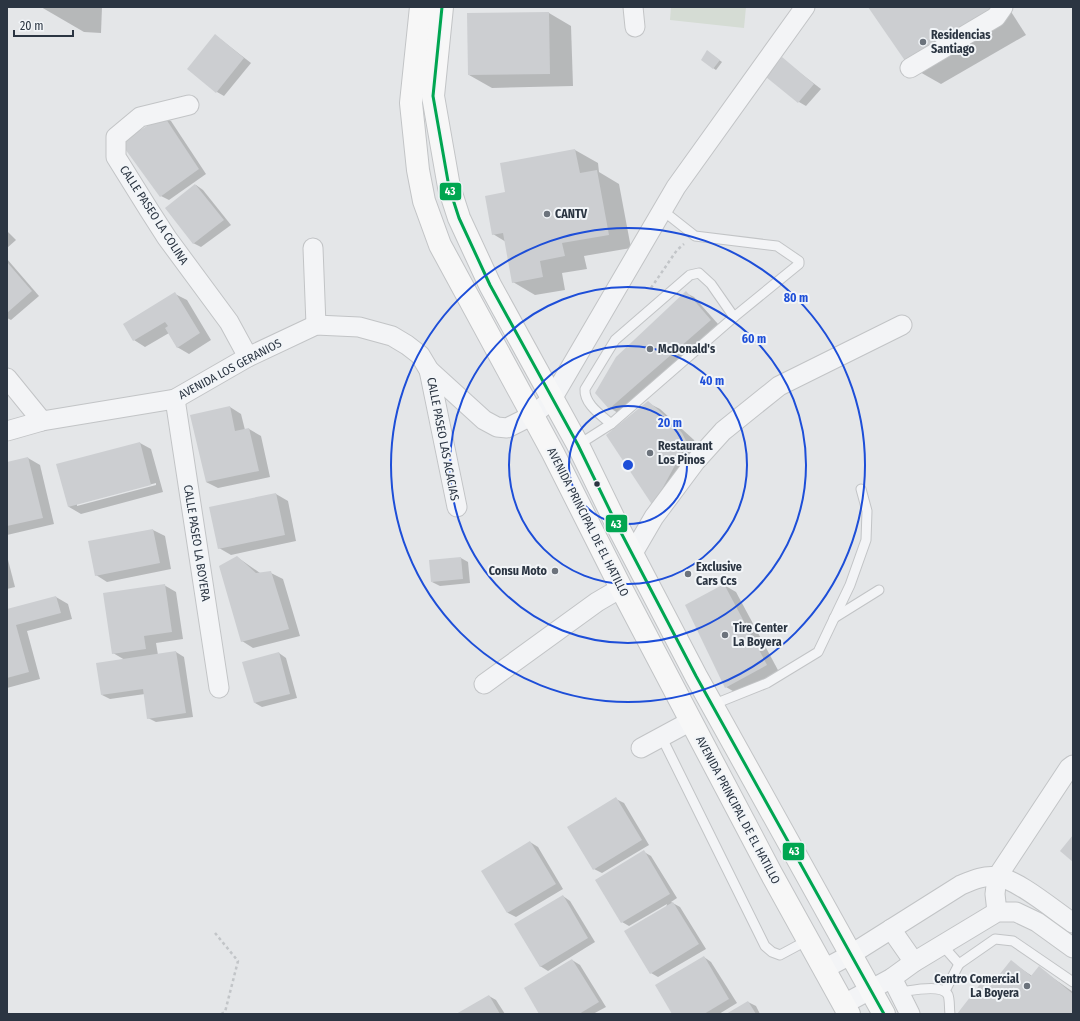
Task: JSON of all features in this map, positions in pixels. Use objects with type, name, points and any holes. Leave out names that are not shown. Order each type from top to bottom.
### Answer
[{"type":"main road","name":"AVENIDA PRINCIPAL DE EL HATILLO","points":[[421,7],[411,103],[418,170],[424,201],[440,245],[533,415],[691,721],[846,1009]]},
{"type":"main road","name":"AVENIDA PRINCIPAL DE EL HATILLO","points":[[442,7],[433,96],[449,187],[459,218],[490,285],[578,445],[712,705],[884,1014]]},
{"type":"street","points":[[633,7],[635,27]]},
{"type":"street","name":"AVENIDA LOS GERANIOS","points":[[7,431],[42,421],[175,399],[248,357],[316,325],[359,327],[392,336],[407,344],[420,355],[429,370],[490,424],[507,428],[533,415],[552,399],[676,187],[805,7]]},
{"type":"street","points":[[910,68],[996,17],[1002,7]]},
{"type":"street","name":"CALLE PASEO LA COLINA","points":[[189,105],[140,117],[116,137],[116,156],[167,238],[229,322],[248,357]]},
{"type":"street","points":[[313,248],[316,325]]},
{"type":"street","points":[[633,553],[654,518],[690,468],[723,431],[779,386],[902,325]]},
{"type":"street","name":"CALLE PASEO LAS ACACIAS","points":[[429,370],[456,508]]},
{"type":"street","points":[[7,378],[42,421]]},
{"type":"street","name":"CALLE PASEO LA BOYERA","points":[[175,399],[219,688]]},
{"type":"street","points":[[484,684],[597,602],[621,588]]},
{"type":"street","points":[[640,748],[691,721]]},
{"type":"street","points":[[997,912],[995,894],[997,877],[1068,768],[1073,765]]},
{"type":"street","points":[[824,969],[850,955],[961,885],[980,877],[997,877],[1012,881],[1073,923]]},
{"type":"street","points":[[846,1009],[870,990],[895,985],[914,962],[943,946],[997,912],[1016,912],[1037,922],[1073,948]]},
{"type":"street","points":[[891,929],[914,962]]},
{"type":"street","points":[[895,985],[910,1014]]},
{"type":"lane","points":[[578,445],[611,424],[799,264],[799,261],[777,246],[695,236],[662,210]]},
{"type":"lane","points":[[611,424],[588,401],[585,396],[586,389],[615,340],[690,274],[699,273],[706,278],[734,318]]},
{"type":"lane","points":[[712,705],[767,683],[818,652],[850,585],[866,540],[867,511],[861,490]]},
{"type":"lane","points":[[834,618],[879,590]]},
{"type":"lane","points":[[661,736],[765,946],[772,952],[780,955],[808,940]]},
{"type":"lane","points":[[945,991],[959,964],[995,939],[1013,941],[1073,982]]},
{"type":"lane","points":[[943,946],[959,964]]},
{"type":"lane","points":[[895,985],[937,988],[945,991],[948,996],[950,1014]]},
{"type":"path","points":[[215,933],[238,961],[225,1012],[221,1014]]},
{"type":"shaded area","points":[[671,7],[746,7],[744,28],[670,20]]},
{"type":"building","name":"Residencias Santiago","points":[[868,7],[990,7],[996,17],[910,68]]},
{"type":"building","points":[[549,12],[550,74],[468,75],[467,13]]},
{"type":"building","points":[[215,34],[244,58],[216,93],[187,69]]},
{"type":"building","points":[[707,50],[720,60],[713,69],[701,60]]},
{"type":"building","points":[[782,57],[814,84],[798,103],[766,77]]},
{"type":"building","points":[[164,116],[199,169],[160,197],[120,142]]},
{"type":"building","name":"CANTV","points":[[575,149],[580,173],[597,170],[609,235],[562,243],[565,256],[540,261],[543,277],[512,283],[503,233],[492,235],[485,196],[505,192],[500,163]]},
{"type":"building","points":[[195,184],[224,220],[193,244],[165,208]]},
{"type":"building","points":[[7,262],[32,291],[7,313]]},
{"type":"building","name":"McDonald's","points":[[686,291],[711,320],[609,409],[595,393],[616,357]]},
{"type":"building","points":[[175,292],[200,333],[177,348],[165,328],[168,326],[165,322],[133,341],[123,324]]},
{"type":"building","name":"Restaurant Los Pinos","points":[[648,401],[671,421],[682,433],[687,443],[653,506],[606,435]]},
{"type":"building","points":[[230,406],[235,431],[249,428],[259,471],[206,482],[190,415]]},
{"type":"building","points":[[140,442],[151,485],[68,507],[56,464]]},
{"type":"building","points":[[28,457],[43,518],[7,526],[7,462]]},
{"type":"building","points":[[276,493],[285,535],[218,549],[209,507]]},
{"type":"building","points":[[153,529],[160,563],[95,576],[88,541]]},
{"type":"building","points":[[237,556],[256,573],[271,571],[289,629],[241,642],[219,566]]},
{"type":"building","points":[[461,557],[463,579],[431,582],[429,560]]},
{"type":"building","points":[[165,584],[172,632],[144,636],[146,649],[112,654],[103,593]]},
{"type":"building","name":"Tire Center La Boyera","points":[[724,584],[767,665],[725,688],[685,605]]},
{"type":"building","points":[[56,596],[61,613],[16,625],[29,672],[7,678],[7,609]]},
{"type":"building","points":[[176,651],[186,713],[147,719],[143,689],[101,695],[96,663]]},
{"type":"building","points":[[279,652],[290,694],[254,703],[242,662]]},
{"type":"building","points":[[616,797],[642,840],[593,870],[567,827]]},
{"type":"building","points":[[1073,835],[1073,862],[1060,851]]},
{"type":"building","points":[[530,841],[556,884],[507,913],[481,871]]},
{"type":"building","points":[[644,850],[670,894],[621,923],[595,880]]},
{"type":"building","points":[[563,895],[588,938],[540,967],[514,924]]},
{"type":"building","points":[[673,902],[699,944],[650,974],[624,931]]},
{"type":"building","points":[[704,956],[729,999],[704,1014],[672,1014],[655,985]]},
{"type":"building","points":[[572,959],[599,1002],[579,1014],[539,1014],[524,988]]},
{"type":"building","name":"Centro Comercial La Boyera","points":[[1011,960],[1031,976],[1039,966],[1073,994],[1073,1014],[957,1014],[981,983],[988,989]]},
{"type":"building","points":[[489,995],[500,1014],[456,1014]]},
{"type":"building","points":[[748,1001],[756,1014],[726,1014]]},
{"type":"transit line","name":"43","points":[[442,7],[433,96],[449,187],[459,218],[490,285],[578,445],[616,523],[696,676],[884,1014]]},
{"type":"place","name":"Residencias Santiago","points":[[923,42]]},
{"type":"place","name":"CANTV","points":[[547,214]]},
{"type":"place","name":"McDonald's","points":[[650,349]]},
{"type":"place","name":"Restaurant Los Pinos","points":[[650,453]]},
{"type":"place","name":"Consu Moto","points":[[555,571]]},
{"type":"place","name":"Exclusive Cars Ccs","points":[[688,574]]},
{"type":"place","name":"Tire Center La Boyera","points":[[725,635]]},
{"type":"place","name":"Centro Comercial La Boyera","points":[[1027,986]]}]
